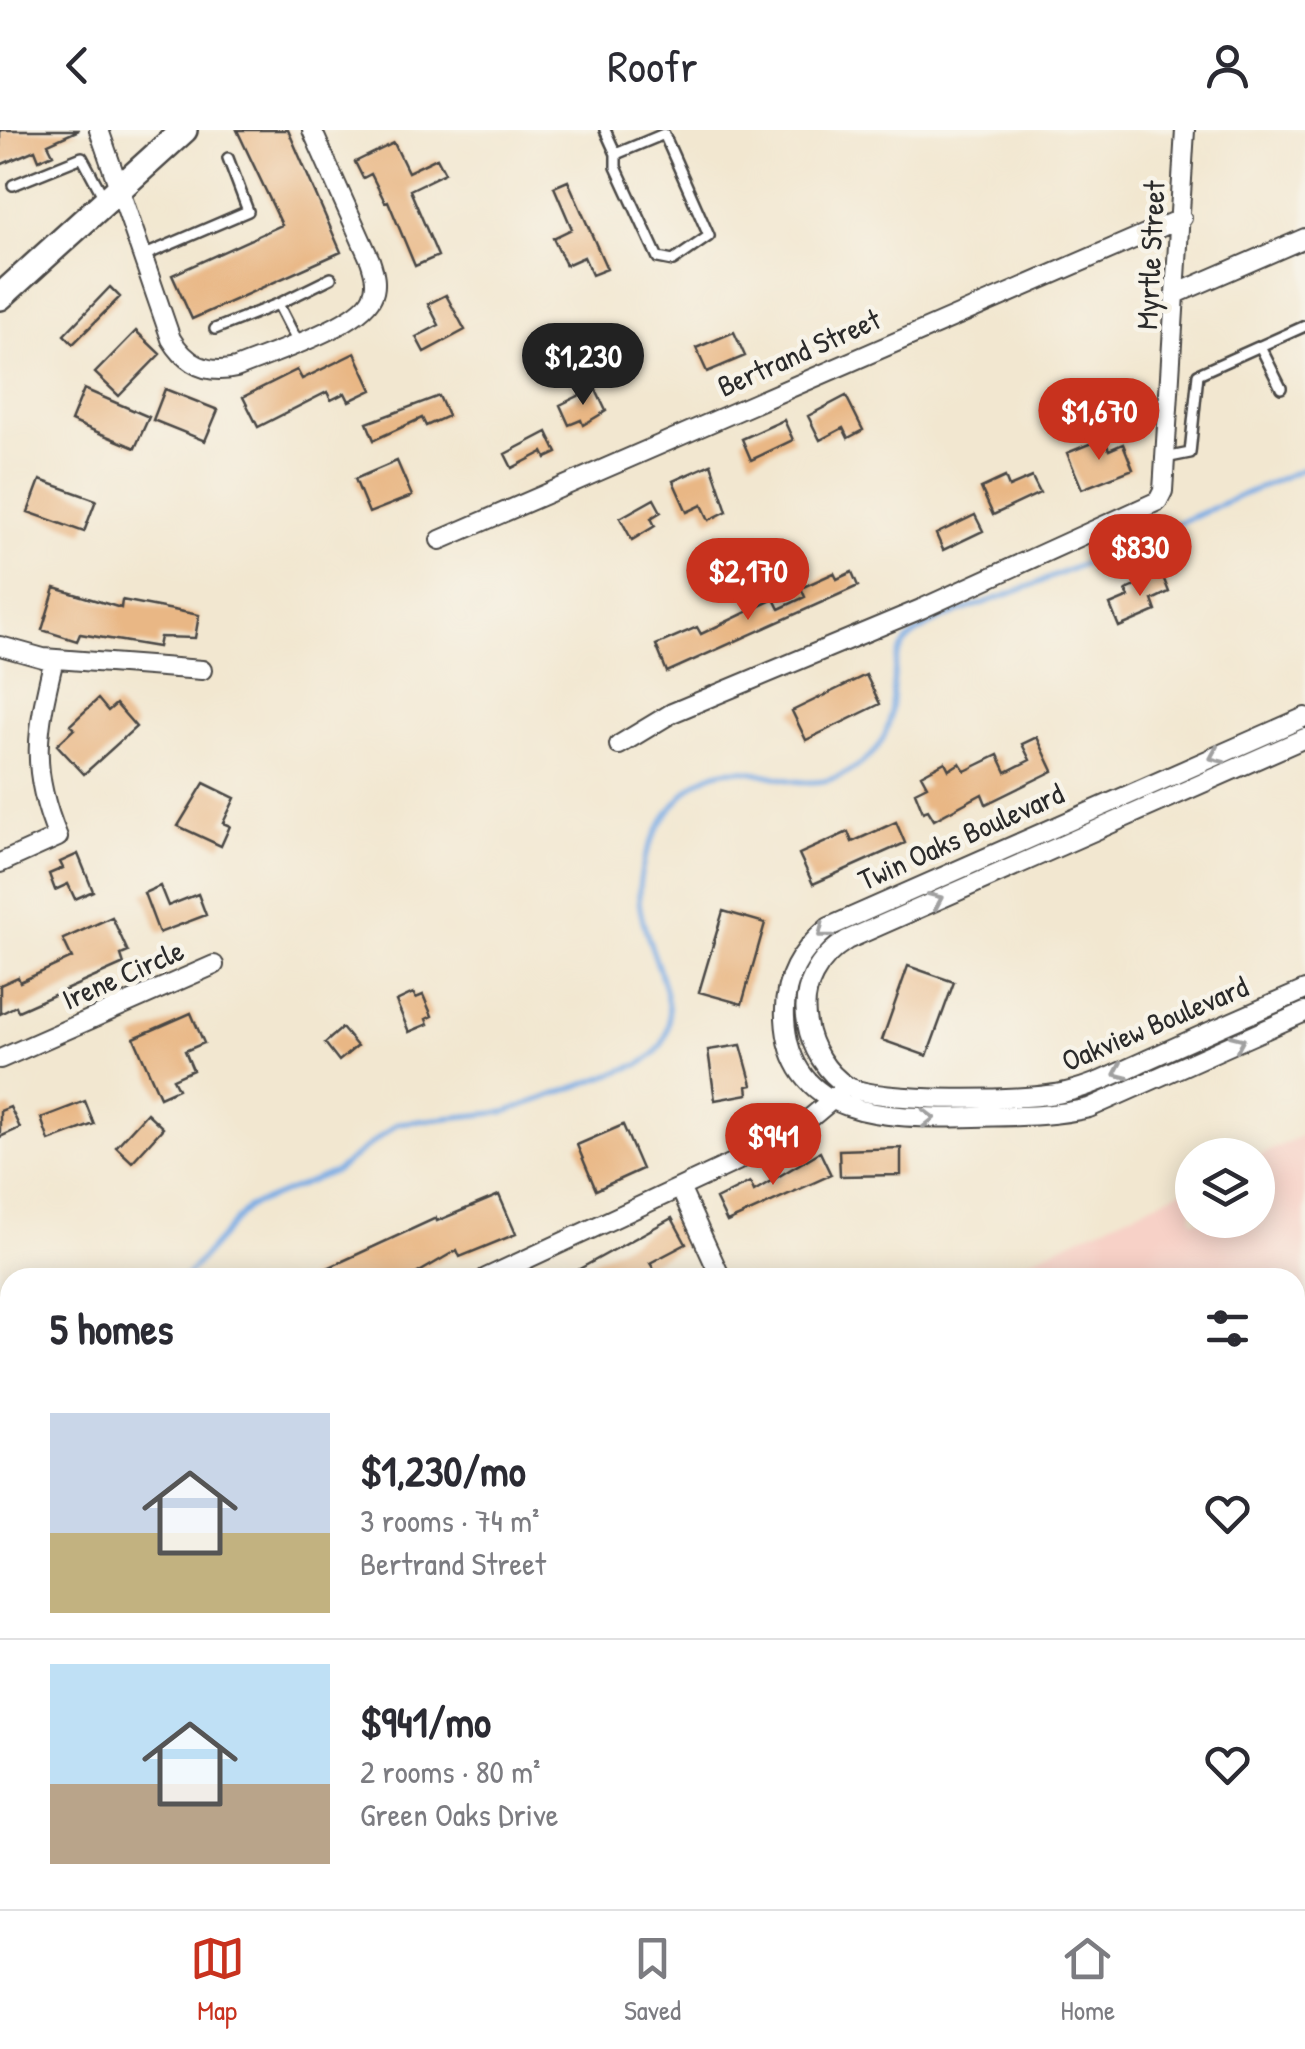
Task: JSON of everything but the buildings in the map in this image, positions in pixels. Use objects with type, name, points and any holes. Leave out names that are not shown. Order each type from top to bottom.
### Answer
[{"type":"main road","points":[[0,297],[184,130]]},
{"type":"street","points":[[99,130],[111,195],[171,339],[196,366],[226,370],[362,311],[376,284],[370,260],[312,130]]},
{"type":"street","name":"Myrtle Street","points":[[619,744],[672,713],[858,636],[1158,501],[1178,292],[1185,130]]},
{"type":"street","name":"Bertrand Street","points":[[440,540],[1182,218]]},
{"type":"street","points":[[1178,292],[1305,238]]},
{"type":"street","points":[[0,646],[54,659],[202,670]]},
{"type":"street","points":[[0,862],[58,837],[40,794],[38,760],[40,715],[54,659]]},
{"type":"street","name":"Twin Oaks Boulevard","points":[[840,1092],[797,1063],[786,1026],[785,995],[792,973],[814,939],[848,916],[1305,717]]},
{"type":"street","name":"Twin Oaks Boulevard","points":[[840,1092],[821,1058],[806,1017],[811,980],[835,947],[1305,738]]},
{"type":"street","name":"Irene Circle","points":[[0,1059],[214,965]]},
{"type":"street","name":"Oakview Boulevard","points":[[840,1092],[886,1097],[1064,1093],[1305,990]]},
{"type":"street","name":"Oakview Boulevard","points":[[840,1092],[856,1111],[894,1118],[1068,1113],[1102,1103],[1305,1012]]},
{"type":"street","points":[[508,1268],[681,1190],[787,1132],[840,1092]]},
{"type":"street","points":[[681,1190],[716,1268]]},
{"type":"lane","points":[[605,130],[616,154],[616,168],[658,258],[672,261],[709,236],[664,134],[616,154]]},
{"type":"lane","points":[[14,185],[82,157],[111,195]]},
{"type":"lane","points":[[140,258],[248,211],[228,158]]},
{"type":"lane","points":[[215,330],[330,278]]},
{"type":"lane","points":[[278,304],[297,341]]},
{"type":"lane","points":[[1165,458],[1190,453],[1198,374],[1305,326]]},
{"type":"lane","points":[[1260,346],[1281,388]]},
{"type":"shaded area","points":[[1305,1134],[1305,1268],[1011,1268],[1175,1194],[1175,1238],[1275,1238],[1275,1148]]},
{"type":"waterway","points":[[193,1268],[248,1207],[336,1171],[398,1123],[505,1112],[640,1064],[658,1049],[667,1031],[669,1010],[643,919],[639,899],[641,871],[665,818],[682,796],[703,779],[723,771],[742,770],[801,782],[844,774],[868,758],[882,740],[889,721],[896,664],[902,648],[914,635],[957,613],[1033,585],[1305,468]]}]
